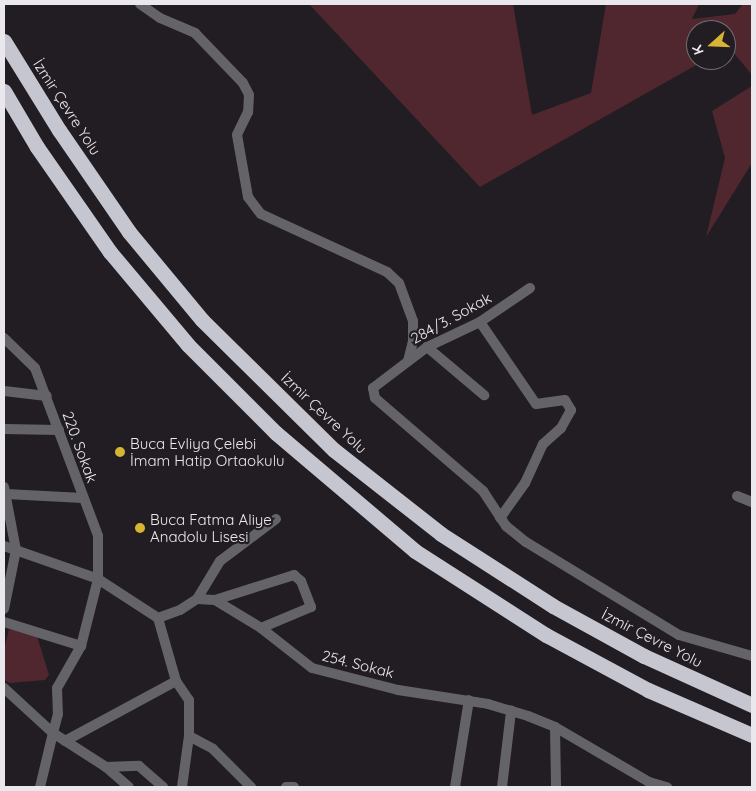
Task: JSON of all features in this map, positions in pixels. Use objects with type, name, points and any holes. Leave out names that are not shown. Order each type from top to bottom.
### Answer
[{"type":"highway","name":"İzmir Çevre Yolu","points":[[4,41],[59,130],[129,232],[202,320],[334,450],[441,534],[553,606],[644,656],[752,705]]},
{"type":"highway","points":[[4,91],[37,147],[110,252],[188,345],[284,440],[415,551],[546,635],[648,690],[752,734]]},
{"type":"street","points":[[140,4],[160,18],[195,33],[244,83],[249,95],[248,112],[237,135],[248,197],[261,214],[387,272],[399,283],[413,322],[413,341],[408,361]]},
{"type":"street","name":"284/3. Sokak","points":[[500,518],[483,491],[375,398],[373,388],[427,347],[480,322],[530,288]]},
{"type":"street","points":[[480,322],[536,404],[558,399],[569,404],[571,410],[561,428],[543,444],[525,483],[500,518],[526,542],[679,634],[752,656]]},
{"type":"street","name":"220. Sokak","points":[[4,338],[35,368],[98,536],[98,579],[80,646],[57,688],[58,714],[40,787]]},
{"type":"street","points":[[427,347],[484,395]]},
{"type":"street","points":[[4,391],[47,396]]},
{"type":"street","points":[[4,429],[59,430]]},
{"type":"street","points":[[4,610],[16,550],[5,491],[83,498]]},
{"type":"street","points":[[737,496],[752,502]]},
{"type":"street","points":[[158,618],[180,610],[197,599],[220,561],[276,518]]},
{"type":"street","points":[[4,546],[98,579],[158,618],[176,680],[189,700],[189,736],[182,787]]},
{"type":"street","points":[[215,600],[294,575],[301,581],[311,607],[261,628]]},
{"type":"street","name":"254. Sokak","points":[[197,599],[215,600],[261,628],[312,668],[398,690],[469,700],[511,711],[555,727],[649,782],[668,787]]},
{"type":"street","points":[[4,622],[80,646]]},
{"type":"street","points":[[65,741],[176,680]]},
{"type":"street","points":[[4,688],[52,733],[106,767],[129,787]]},
{"type":"street","points":[[455,787],[469,700]]},
{"type":"street","points":[[502,787],[511,711]]},
{"type":"street","points":[[555,727],[556,787]]},
{"type":"street","points":[[189,736],[213,748],[251,787]]},
{"type":"street","points":[[106,767],[139,766],[163,787]]},
{"type":"street","points":[[634,773],[640,787]]},
{"type":"street","points":[[286,787],[294,787]]},
{"type":"shaded area","points":[[309,4],[513,4],[532,115],[591,93],[606,4],[699,4],[692,19],[735,14],[743,4],[752,4],[752,75],[736,56],[736,20],[686,20],[687,70],[480,187]]},
{"type":"shaded area","points":[[752,86],[752,163],[706,237],[725,158],[712,111]]},
{"type":"shaded area","points":[[9,629],[37,636],[49,675],[45,680],[10,683],[4,680],[4,650]]},
{"type":"place","name":"Buca Evliya Çelebi İmam Hatip Ortaokulu","points":[[120,452]]},
{"type":"place","name":"Buca Fatma Aliye Anadolu Lisesi","points":[[140,528]]}]
